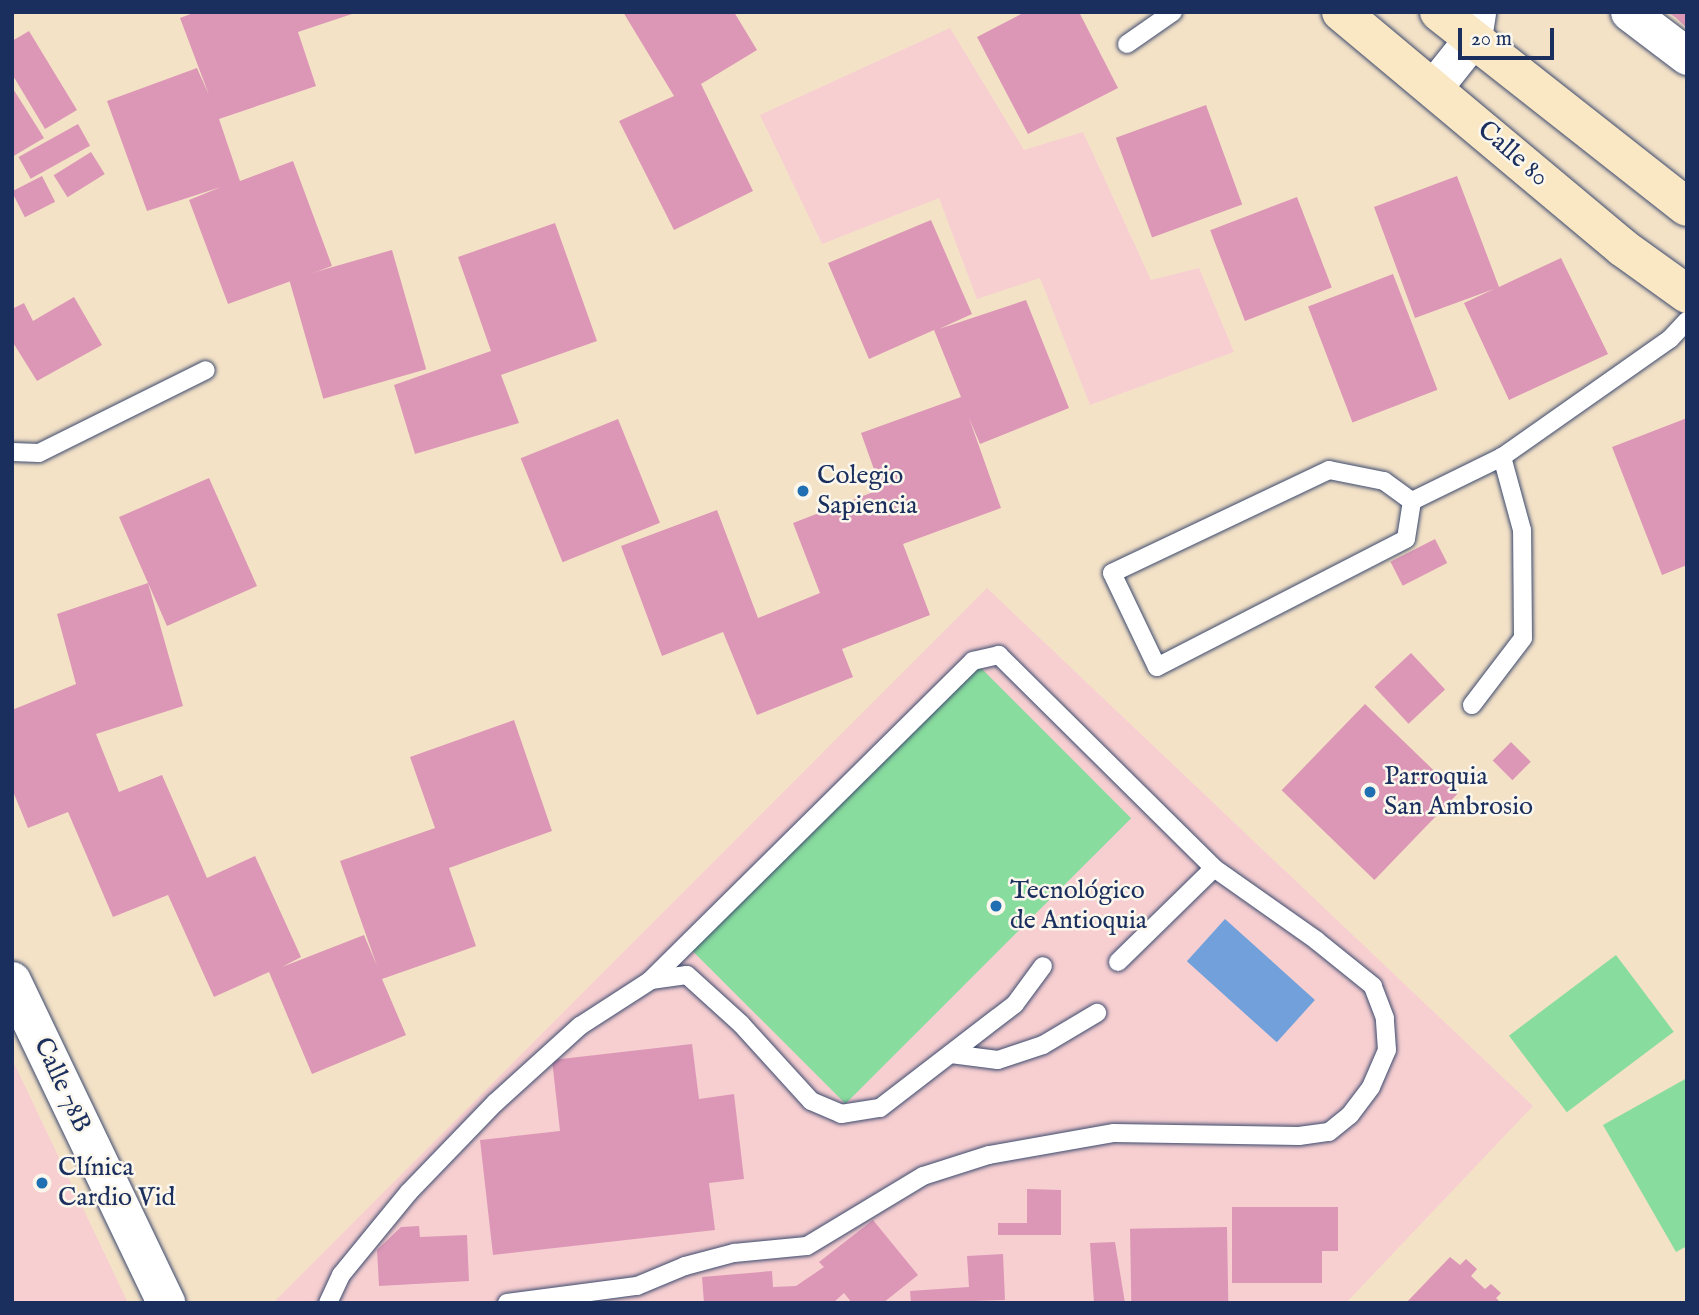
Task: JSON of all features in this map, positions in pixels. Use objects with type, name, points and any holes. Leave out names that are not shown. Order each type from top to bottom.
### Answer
[{"type":"main road","name":"Calle 80","points":[[1341,12],[1434,87],[1623,248],[1687,294]]},
{"type":"main road","points":[[1439,12],[1475,25],[1687,207]]},
{"type":"street","points":[[1629,12],[1687,57]]},
{"type":"street","points":[[1434,87],[1475,25]]},
{"type":"street","name":"Calle 78B","points":[[12,981],[166,1303]]},
{"type":"lane","points":[[1126,44],[1173,12]]},
{"type":"lane","points":[[1412,501],[1502,457],[1670,340],[1687,321]]},
{"type":"lane","points":[[12,452],[39,453],[206,370]]},
{"type":"lane","points":[[1472,705],[1523,638],[1522,530],[1502,457]]},
{"type":"lane","points":[[1329,470],[1384,481],[1412,501],[1406,539],[1157,667],[1112,573],[1329,470]]},
{"type":"lane","points":[[328,1303],[341,1275],[409,1192],[495,1104],[580,1026],[651,980],[973,661],[999,655],[1214,868],[1316,940],[1373,986],[1385,1018],[1387,1050],[1371,1087],[1350,1115],[1329,1132],[1299,1136],[1114,1133],[989,1154],[923,1176],[807,1246],[734,1253],[685,1266],[637,1286],[507,1303]]},
{"type":"lane","points":[[1118,962],[1214,868]]},
{"type":"lane","points":[[651,980],[687,975],[741,1024],[811,1101],[841,1114],[880,1108],[1015,1004],[1043,966]]},
{"type":"lane","points":[[951,1054],[998,1060],[1043,1045],[1097,1013]]},
{"type":"shaded area","points":[[950,28],[1024,150],[1083,132],[1151,280],[1199,268],[1234,352],[1090,405],[1040,278],[977,299],[939,198],[822,244],[760,115]]},
{"type":"shaded area","name":"Tecnológico de Antioquia","points":[[987,588],[1533,1106],[1346,1303],[273,1303]]},
{"type":"shaded area","name":"Clínica Cardio Vid","points":[[12,1059],[14,1063],[128,1303],[12,1303]]},
{"type":"green space","points":[[977,664],[1131,818],[845,1104],[691,950]]},
{"type":"green space","points":[[1616,955],[1674,1032],[1567,1112],[1509,1036]]},
{"type":"green space","points":[[1687,1078],[1687,1246],[1676,1252],[1603,1125]]},
{"type":"water","points":[[1225,919],[1315,1000],[1277,1042],[1187,961]]},
{"type":"building","points":[[196,12],[355,13],[298,32],[316,86],[219,119],[240,181],[293,161],[332,266],[228,304],[189,200],[221,187],[147,211],[107,101],[197,68],[209,95],[180,18]]},
{"type":"building","points":[[623,12],[734,12],[757,50],[701,84],[753,191],[674,230],[619,121],[674,96]]},
{"type":"building","points":[[1025,12],[1079,12],[1118,88],[1028,134],[977,37]]},
{"type":"building","points":[[1667,12],[1687,12],[1687,28],[1675,17]]},
{"type":"building","points":[[29,31],[77,110],[45,129],[12,74],[12,41]]},
{"type":"building","points":[[12,87],[44,138],[12,157]]},
{"type":"building","points":[[1206,105],[1242,205],[1152,237],[1116,138]]},
{"type":"building","points":[[78,124],[90,146],[31,179],[19,157]]},
{"type":"building","points":[[91,152],[105,174],[67,197],[54,175]]},
{"type":"building","points":[[42,176],[55,202],[25,217],[12,191]]},
{"type":"building","points":[[1457,176],[1499,287],[1561,258],[1608,354],[1509,400],[1464,303],[1494,289],[1415,318],[1374,207]]},
{"type":"building","points":[[1297,197],[1332,288],[1245,321],[1210,230]]},
{"type":"building","points":[[931,220],[972,314],[939,329],[1026,300],[1069,408],[980,444],[969,418],[1001,508],[903,544],[930,615],[842,649],[853,677],[757,715],[723,632],[662,656],[621,546],[717,510],[758,618],[820,593],[793,523],[881,489],[861,433],[961,397],[934,330],[869,359],[828,263]]},
{"type":"building","points":[[555,223],[597,341],[501,375],[519,423],[415,454],[394,385],[491,351],[458,257]]},
{"type":"building","points":[[392,250],[426,369],[323,399],[289,279]]},
{"type":"building","points":[[1393,274],[1437,390],[1352,422],[1308,307]]},
{"type":"building","points":[[74,297],[102,345],[37,381],[12,341],[12,309],[24,303],[33,321]]},
{"type":"building","points":[[1687,418],[1687,565],[1662,575],[1612,447]]},
{"type":"building","points":[[618,419],[660,523],[563,562],[521,458]]},
{"type":"building","points":[[209,478],[257,586],[167,626],[119,517]]},
{"type":"building","points":[[1435,539],[1447,563],[1403,586],[1390,562]]},
{"type":"building","points":[[148,583],[183,706],[96,734],[119,792],[162,775],[207,878],[255,856],[301,957],[282,967],[364,935],[377,966],[340,861],[435,828],[410,757],[514,720],[552,831],[449,868],[476,946],[382,979],[406,1035],[312,1074],[269,972],[214,997],[168,895],[113,917],[68,812],[28,828],[12,789],[12,710],[76,684],[57,614]]},
{"type":"building","points":[[1411,653],[1445,690],[1409,724],[1374,687]]},
{"type":"building","name":"Parroquia San Ambrosio","points":[[1365,704],[1458,794],[1374,880],[1282,790]]},
{"type":"building","points":[[1511,742],[1531,762],[1512,780],[1493,760]]},
{"type":"building","points":[[692,1044],[699,1099],[734,1094],[744,1179],[709,1183],[715,1230],[493,1255],[480,1140],[560,1131],[552,1060]]},
{"type":"building","points":[[1027,1189],[1061,1190],[1061,1235],[998,1235],[998,1223],[1027,1223]]},
{"type":"building","points":[[1232,1207],[1338,1207],[1338,1251],[1322,1251],[1322,1283],[1232,1283]]},
{"type":"building","points":[[873,1220],[918,1275],[883,1303],[852,1303],[844,1293],[833,1303],[704,1303],[702,1277],[772,1271],[773,1287],[796,1286],[824,1267],[819,1262]]},
{"type":"building","points":[[419,1226],[420,1237],[467,1235],[469,1281],[379,1286],[377,1250],[401,1227]]},
{"type":"building","points":[[1227,1227],[1228,1303],[1131,1303],[1130,1229]]},
{"type":"building","points":[[1115,1242],[1125,1303],[1094,1303],[1090,1243]]},
{"type":"building","points":[[1003,1254],[1005,1300],[911,1303],[910,1291],[969,1287],[967,1256]]},
{"type":"building","points":[[1450,1257],[1460,1265],[1466,1259],[1477,1269],[1471,1276],[1485,1289],[1491,1284],[1501,1293],[1496,1298],[1501,1303],[1406,1303]]},
{"type":"place","name":"Colegio Sapiencia","points":[[803,491]]},
{"type":"place","name":"Parroquia San Ambrosio","points":[[1370,792]]},
{"type":"place","name":"Tecnológico de Antioquia","points":[[996,906]]},
{"type":"place","name":"Clínica Cardio Vid","points":[[42,1183]]}]
